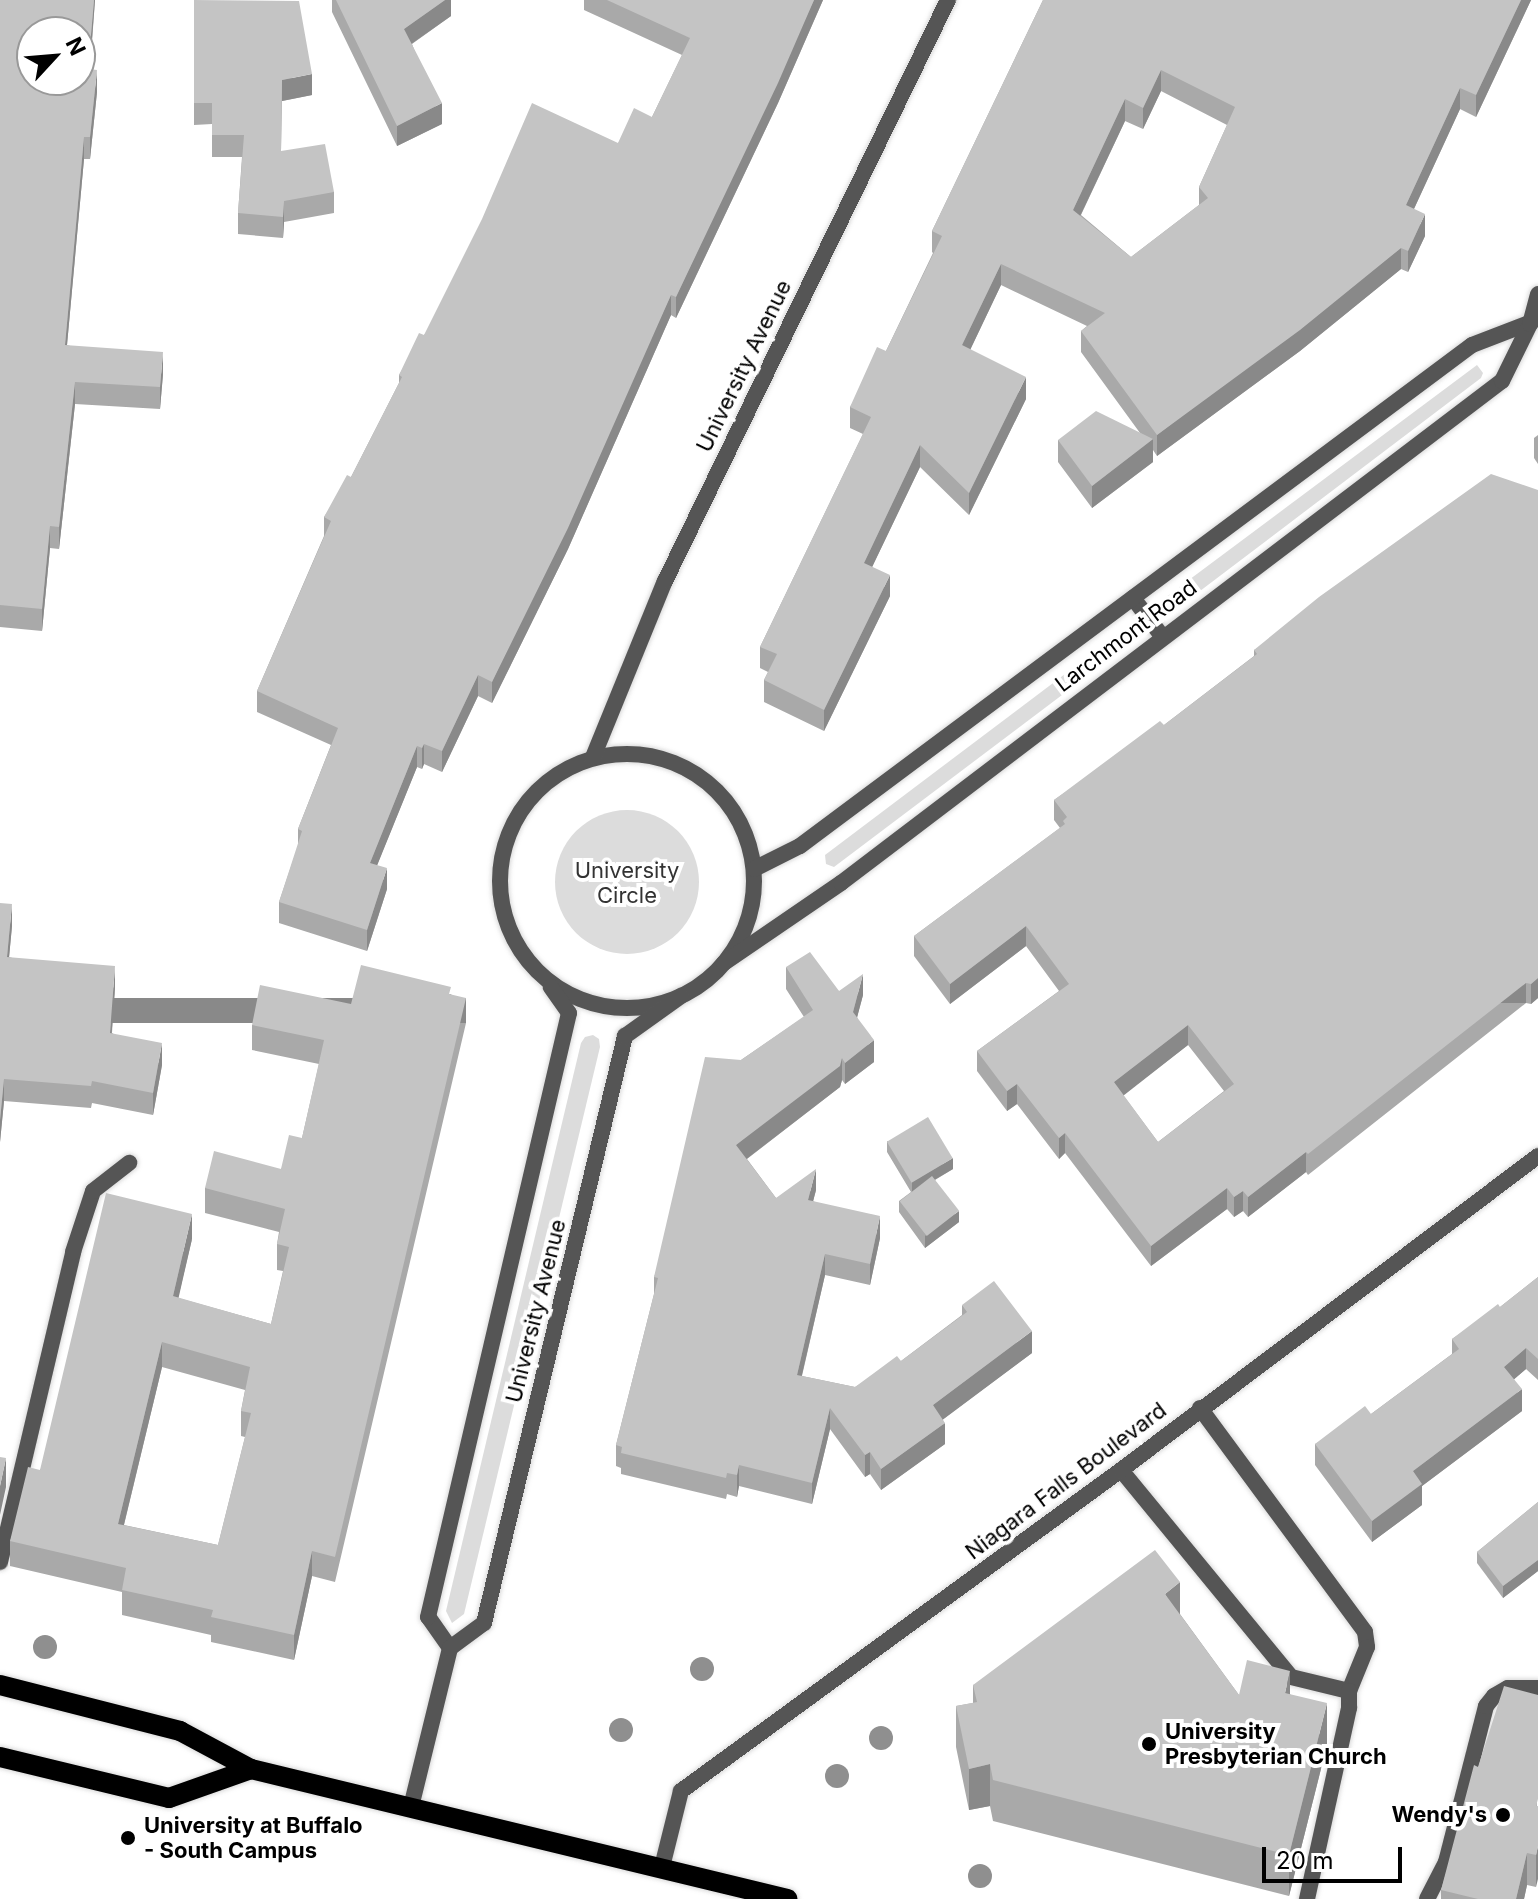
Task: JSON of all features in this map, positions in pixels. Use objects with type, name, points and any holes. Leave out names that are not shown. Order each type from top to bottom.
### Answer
[{"type":"main road","points":[[0,1685],[180,1731],[251,1769],[787,1899]]},
{"type":"main road","points":[[0,1757],[169,1798],[251,1769]]},
{"type":"street","name":"University Avenue","points":[[593,757],[665,581],[948,0]]},
{"type":"street","points":[[1534,321],[1538,294]]},
{"type":"street","name":"Larchmont Road","points":[[754,869],[800,846],[1472,345],[1534,321]]},
{"type":"street","name":"Larchmont Road","points":[[724,963],[841,883],[1162,636],[1502,381],[1534,321]]},
{"type":"street","points":[[1133,598],[1162,636]]},
{"type":"street","points":[[637,753],[672,761],[703,778],[728,803],[745,834],[754,869],[752,902],[743,934],[724,963],[704,982],[681,996],[654,1006],[625,1008],[582,999],[544,978],[523,955],[508,928],[501,898],[500,867],[507,837],[520,810],[540,787],[565,769],[593,757],[637,753]]},
{"type":"street","name":"University Avenue","points":[[544,978],[569,1013],[428,1617],[450,1648],[484,1623],[625,1036],[681,996]]},
{"type":"street","name":"Niagara Falls Boulevard","points":[[662,1867],[681,1791],[1121,1470],[1538,1156]]},
{"type":"street","points":[[0,1562],[73,1252],[93,1191],[129,1163]]},
{"type":"street","points":[[1200,1408],[1365,1632],[1367,1647],[1349,1691],[1349,1708],[1307,1899]]},
{"type":"street","points":[[1121,1470],[1291,1677],[1349,1691]]},
{"type":"street","points":[[411,1807],[450,1648]]},
{"type":"street","points":[[1427,1899],[1446,1862],[1486,1706],[1494,1696],[1508,1688],[1538,1688]]},
{"type":"green space","points":[[1477,365],[1483,373],[1481,378],[1167,616],[1157,613],[1158,603]]},
{"type":"green space","points":[[1118,634],[1127,637],[1127,646],[834,867],[826,864],[825,855]]},
{"type":"green space","name":"University Circle","points":[[627,810],[654,816],[678,831],[693,855],[699,882],[693,909],[678,933],[654,948],[627,954],[600,948],[576,933],[561,909],[555,882],[561,855],[576,831],[600,816]]},
{"type":"green space","points":[[593,1035],[599,1039],[600,1047],[464,1614],[452,1623],[446,1611],[581,1043],[585,1037]]},
{"type":"building","points":[[0,0],[94,0],[93,16],[16,16],[16,96],[94,96],[90,137],[84,137],[65,345],[163,352],[160,387],[75,382],[59,527],[50,526],[42,609],[0,605]]},
{"type":"building","points":[[194,0],[299,1],[312,74],[282,80],[281,151],[325,144],[334,192],[284,201],[283,217],[238,213],[244,135],[212,135],[212,103],[194,103]]},
{"type":"building","points":[[336,0],[445,0],[404,29],[442,103],[397,126]]},
{"type":"building","points":[[607,0],[814,0],[676,297],[671,295],[568,528],[492,682],[478,675],[442,751],[424,744],[422,748],[417,746],[370,863],[387,868],[367,930],[279,902],[302,831],[298,829],[338,728],[257,691],[331,521],[324,517],[347,475],[351,477],[402,377],[399,375],[419,333],[424,335],[482,219],[532,103],[618,143],[634,108],[652,117],[690,38]]},
{"type":"building","points":[[1043,0],[1521,0],[1476,95],[1460,88],[1406,205],[1425,214],[1408,251],[1401,248],[1300,330],[1157,435],[1081,331],[1105,313],[1001,264],[962,345],[1026,377],[969,493],[920,445],[864,563],[890,575],[824,710],[764,680],[777,654],[760,647],[871,417],[850,407],[877,347],[886,351],[942,236],[932,231]],"holes":[[[1161,70],[1235,107],[1199,187],[1208,198],[1131,257],[1073,210],[1125,99],[1143,108]]]},
{"type":"building","points":[[1096,411],[1153,439],[1092,486],[1058,440]]},
{"type":"building","points":[[1491,474],[1538,490],[1538,978],[1531,984],[1526,983],[1308,1154],[1306,1152],[1248,1197],[1243,1191],[1234,1197],[1227,1188],[1151,1246],[1065,1133],[1059,1138],[1017,1084],[1007,1091],[977,1051],[1069,984],[1026,926],[950,984],[914,936],[1065,824],[1063,821],[1067,817],[1054,800],[1160,721],[1164,725],[1257,654],[1254,650],[1319,597]],"holes":[[[1188,1025],[1234,1084],[1158,1142],[1114,1082]]]},
{"type":"building","points":[[0,903],[12,904],[7,957],[115,966],[110,1033],[162,1043],[153,1093],[92,1081],[91,1086],[4,1079],[0,1120]]},
{"type":"building","points":[[810,952],[839,991],[863,974],[853,1012],[874,1040],[845,1063],[842,1058],[840,1066],[736,1145],[776,1198],[816,1169],[808,1200],[880,1216],[870,1264],[825,1254],[797,1375],[855,1387],[897,1356],[901,1361],[967,1312],[962,1305],[994,1281],[1032,1331],[933,1405],[945,1423],[881,1469],[870,1452],[865,1455],[830,1408],[812,1483],[739,1465],[737,1475],[727,1473],[726,1478],[621,1453],[622,1447],[616,1445],[658,1278],[654,1277],[705,1057],[741,1060],[813,1010],[786,967]]},
{"type":"building","points":[[361,965],[451,987],[449,994],[466,998],[335,1557],[312,1551],[294,1635],[211,1617],[213,1610],[122,1590],[126,1568],[10,1541],[28,1467],[40,1470],[106,1193],[192,1214],[173,1296],[271,1324],[289,1247],[277,1244],[285,1209],[205,1188],[214,1151],[281,1169],[289,1135],[302,1138],[324,1040],[252,1025],[260,985],[351,1004]],"holes":[[[162,1342],[250,1367],[241,1411],[251,1413],[218,1545],[118,1524]]]},
{"type":"building","points":[[928,1117],[953,1158],[912,1183],[887,1142]]},
{"type":"building","points":[[932,1176],[959,1211],[927,1236],[900,1201]]},
{"type":"building","points":[[1538,1277],[1538,1359],[1526,1348],[1504,1367],[1522,1389],[1413,1471],[1422,1484],[1372,1521],[1315,1444],[1365,1406],[1371,1414],[1459,1349],[1452,1339]]},
{"type":"building","points":[[0,1457],[6,1458],[0,1486]]},
{"type":"building","points":[[1538,1502],[1538,1560],[1503,1586],[1477,1552]]},
{"type":"building","name":"University Presbyterian Church","points":[[1155,1550],[1180,1582],[1165,1594],[1239,1695],[1247,1660],[1290,1671],[1285,1693],[1327,1703],[1289,1855],[993,1780],[990,1764],[969,1769],[956,1706],[977,1702],[973,1685]]},
{"type":"building","name":"Wendy's","points":[[1504,1686],[1538,1695],[1538,1846],[1536,1855],[1527,1853],[1516,1899],[1478,1899],[1441,1890],[1474,1765],[1478,1767]]},
{"type":"place","name":"University Presbyterian Church","points":[[1149,1744]]},
{"type":"place","name":"Wendy's","points":[[1503,1815]]},
{"type":"place","name":"University at Buffalo - South Campus","points":[[128,1838]]}]
